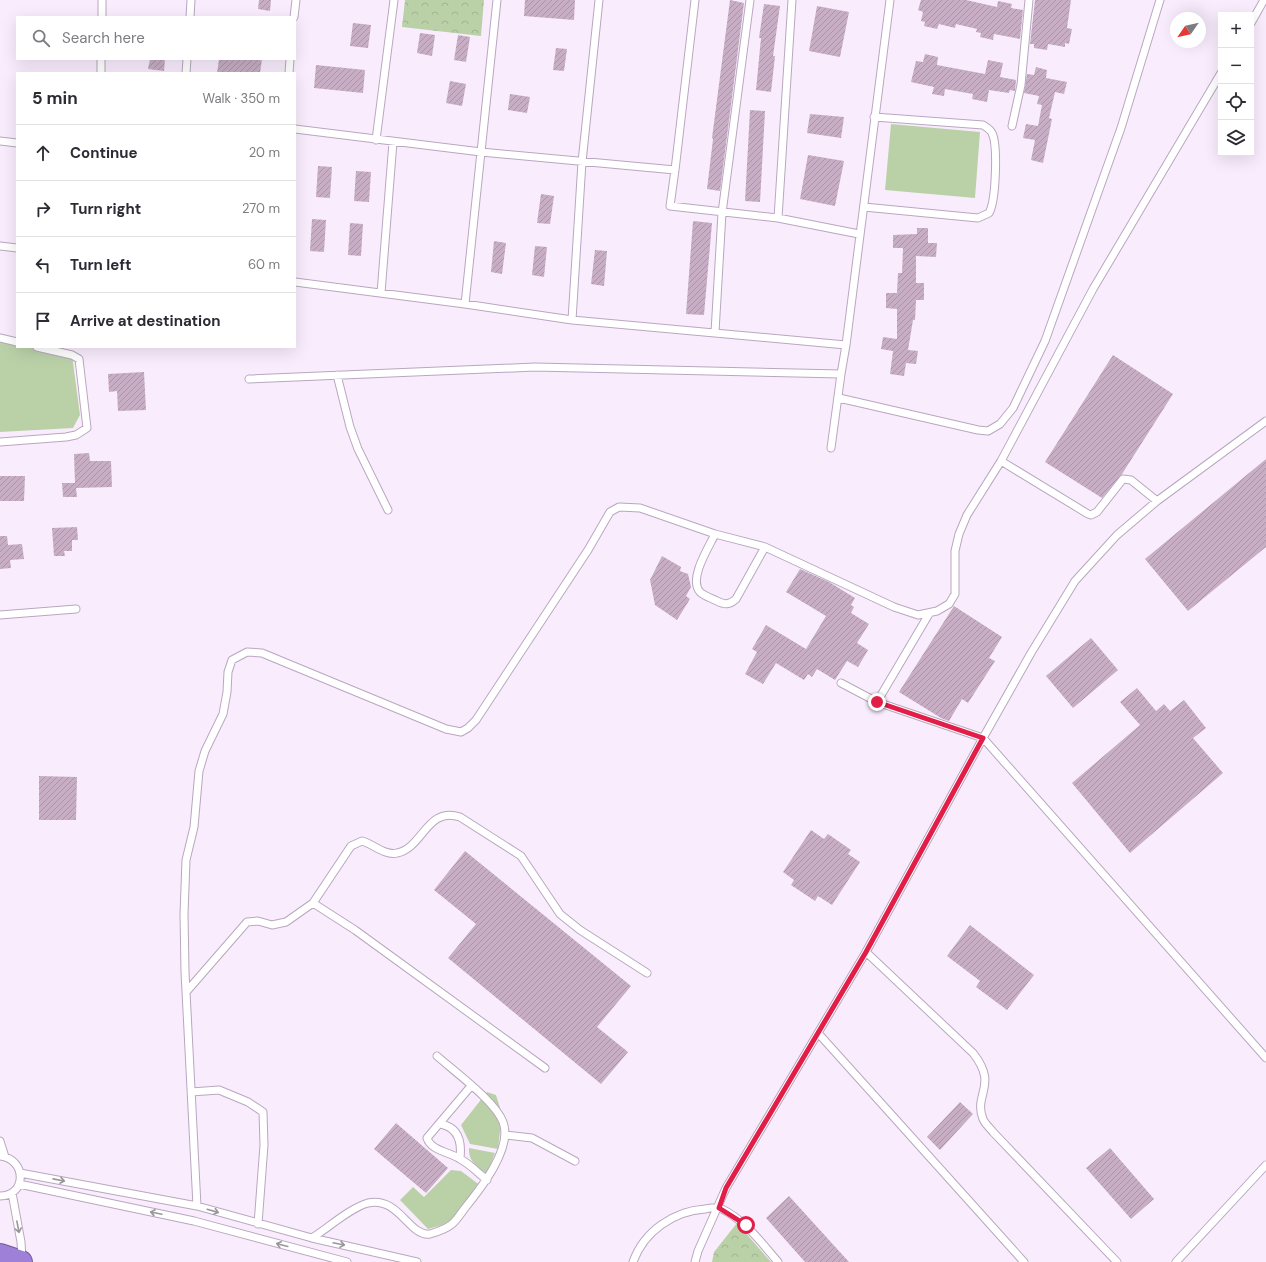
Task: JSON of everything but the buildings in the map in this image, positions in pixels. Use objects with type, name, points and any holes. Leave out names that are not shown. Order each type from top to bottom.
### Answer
[{"type":"highway","points":[[0,1255],[21,1262]]},
{"type":"lane","points":[[102,0],[102,16]]},
{"type":"lane","points":[[190,16],[191,0]]},
{"type":"lane","points":[[294,16],[296,0]]},
{"type":"lane","points":[[376,140],[394,0]]},
{"type":"lane","points":[[465,304],[497,0]]},
{"type":"lane","points":[[572,320],[582,162],[599,0]]},
{"type":"lane","points":[[695,0],[670,206],[722,213],[778,218],[859,234]]},
{"type":"lane","points":[[715,332],[722,213],[750,0]]},
{"type":"lane","points":[[778,218],[792,0]]},
{"type":"lane","points":[[831,448],[846,345],[890,0]]},
{"type":"lane","points":[[1012,126],[1021,85],[1029,0]]},
{"type":"lane","points":[[839,398],[988,431],[1000,424],[1013,408],[1044,342],[1121,128],[1160,0]]},
{"type":"lane","points":[[1254,18],[1264,0]]},
{"type":"lane","points":[[101,72],[102,60]]},
{"type":"lane","points":[[186,72],[187,60]]},
{"type":"lane","points":[[289,72],[290,60]]},
{"type":"lane","points":[[197,1206],[184,914],[186,860],[194,827],[199,771],[205,751],[223,714],[227,692],[228,672],[232,660],[247,652],[262,653],[446,729],[461,732],[468,728],[476,720],[588,550],[610,512],[619,507],[626,506],[640,508],[715,534],[765,547],[894,606],[918,615],[937,612],[949,604],[955,594],[954,551],[967,515],[1001,461],[1093,288],[1218,78]]},
{"type":"lane","points":[[864,207],[978,218],[989,213],[993,204],[996,168],[993,137],[988,128],[982,125],[874,117]]},
{"type":"lane","points":[[296,129],[481,152],[675,170]]},
{"type":"lane","points":[[0,141],[16,142]]},
{"type":"lane","points":[[382,293],[393,142]]},
{"type":"lane","points":[[0,246],[16,248]]},
{"type":"lane","points":[[296,282],[465,304],[572,320],[846,345]]},
{"type":"lane","points":[[0,338],[16,342]]},
{"type":"lane","points":[[0,442],[66,437],[76,435],[87,428],[79,359],[72,355],[41,348]]},
{"type":"lane","points":[[249,379],[535,367],[841,374]]},
{"type":"lane","points":[[337,375],[350,427],[358,449],[388,510]]},
{"type":"lane","points":[[695,1262],[698,1251],[719,1208],[726,1188],[866,952],[1031,653],[1075,582],[1117,535],[1157,501],[1266,421]]},
{"type":"lane","points":[[1001,461],[1091,515],[1097,512],[1123,479],[1131,480],[1157,501]]},
{"type":"lane","points":[[715,534],[695,580],[697,588],[701,593],[724,605],[731,604],[736,599],[765,547]]},
{"type":"lane","points":[[0,615],[76,609]]},
{"type":"lane","points":[[877,702],[929,614]]},
{"type":"lane","points":[[841,683],[877,702],[983,738],[1266,1058]]},
{"type":"lane","points":[[187,991],[248,922],[258,921],[272,925],[280,924],[286,922],[312,903],[351,846],[362,841],[389,853],[397,853],[409,846],[434,821],[442,816],[451,814],[460,817],[521,856],[560,914],[580,930],[647,973]]},
{"type":"lane","points":[[312,903],[355,930],[545,1068]]},
{"type":"lane","points":[[866,952],[977,1058],[986,1074],[981,1106],[983,1119],[993,1132],[1117,1262]]},
{"type":"lane","points":[[818,1033],[1024,1262]]},
{"type":"lane","points":[[312,1238],[356,1209],[378,1202],[393,1208],[419,1232],[428,1234],[437,1232],[453,1224],[487,1180],[506,1135],[503,1122],[496,1110],[437,1056]]},
{"type":"lane","points":[[471,1086],[427,1138],[428,1142],[434,1147],[460,1158],[487,1180]]},
{"type":"lane","points":[[191,1092],[219,1090],[248,1102],[263,1112],[264,1144],[258,1224]]},
{"type":"lane","points":[[440,1124],[449,1126],[456,1132],[461,1150],[460,1158]]},
{"type":"lane","points":[[506,1135],[532,1138],[575,1161]]},
{"type":"lane","points":[[0,1141],[3,1157],[15,1163],[20,1173],[19,1184],[12,1193],[0,1196]]},
{"type":"lane","points":[[1176,1262],[1266,1164]]},
{"type":"lane","points":[[20,1173],[197,1206],[312,1238],[417,1262]]},
{"type":"lane","points":[[19,1184],[194,1221],[347,1262]]},
{"type":"lane","points":[[12,1193],[21,1242],[21,1262]]},
{"type":"lane","points":[[633,1262],[646,1240],[657,1227],[672,1217],[688,1210],[719,1208],[746,1225],[778,1262]]},
{"type":"green space","points":[[405,0],[484,0],[481,36],[402,27]]},
{"type":"green space","points":[[891,124],[980,132],[975,198],[885,190]]},
{"type":"green space","points":[[0,341],[16,344],[16,348],[38,348],[72,355],[80,415],[73,428],[0,432]]},
{"type":"green space","points":[[487,1092],[496,1095],[502,1114],[498,1149],[470,1144],[461,1125]]},
{"type":"green space","points":[[469,1148],[495,1153],[487,1174],[472,1160],[469,1153]]},
{"type":"green space","points":[[451,1170],[461,1171],[481,1186],[460,1215],[442,1225],[428,1229],[400,1200],[413,1187],[424,1197]]},
{"type":"green space","points":[[737,1223],[771,1262],[712,1262],[714,1252]]},
{"type":"route","points":[[746,1225],[719,1208],[726,1188],[866,952],[983,738],[877,702]]}]
